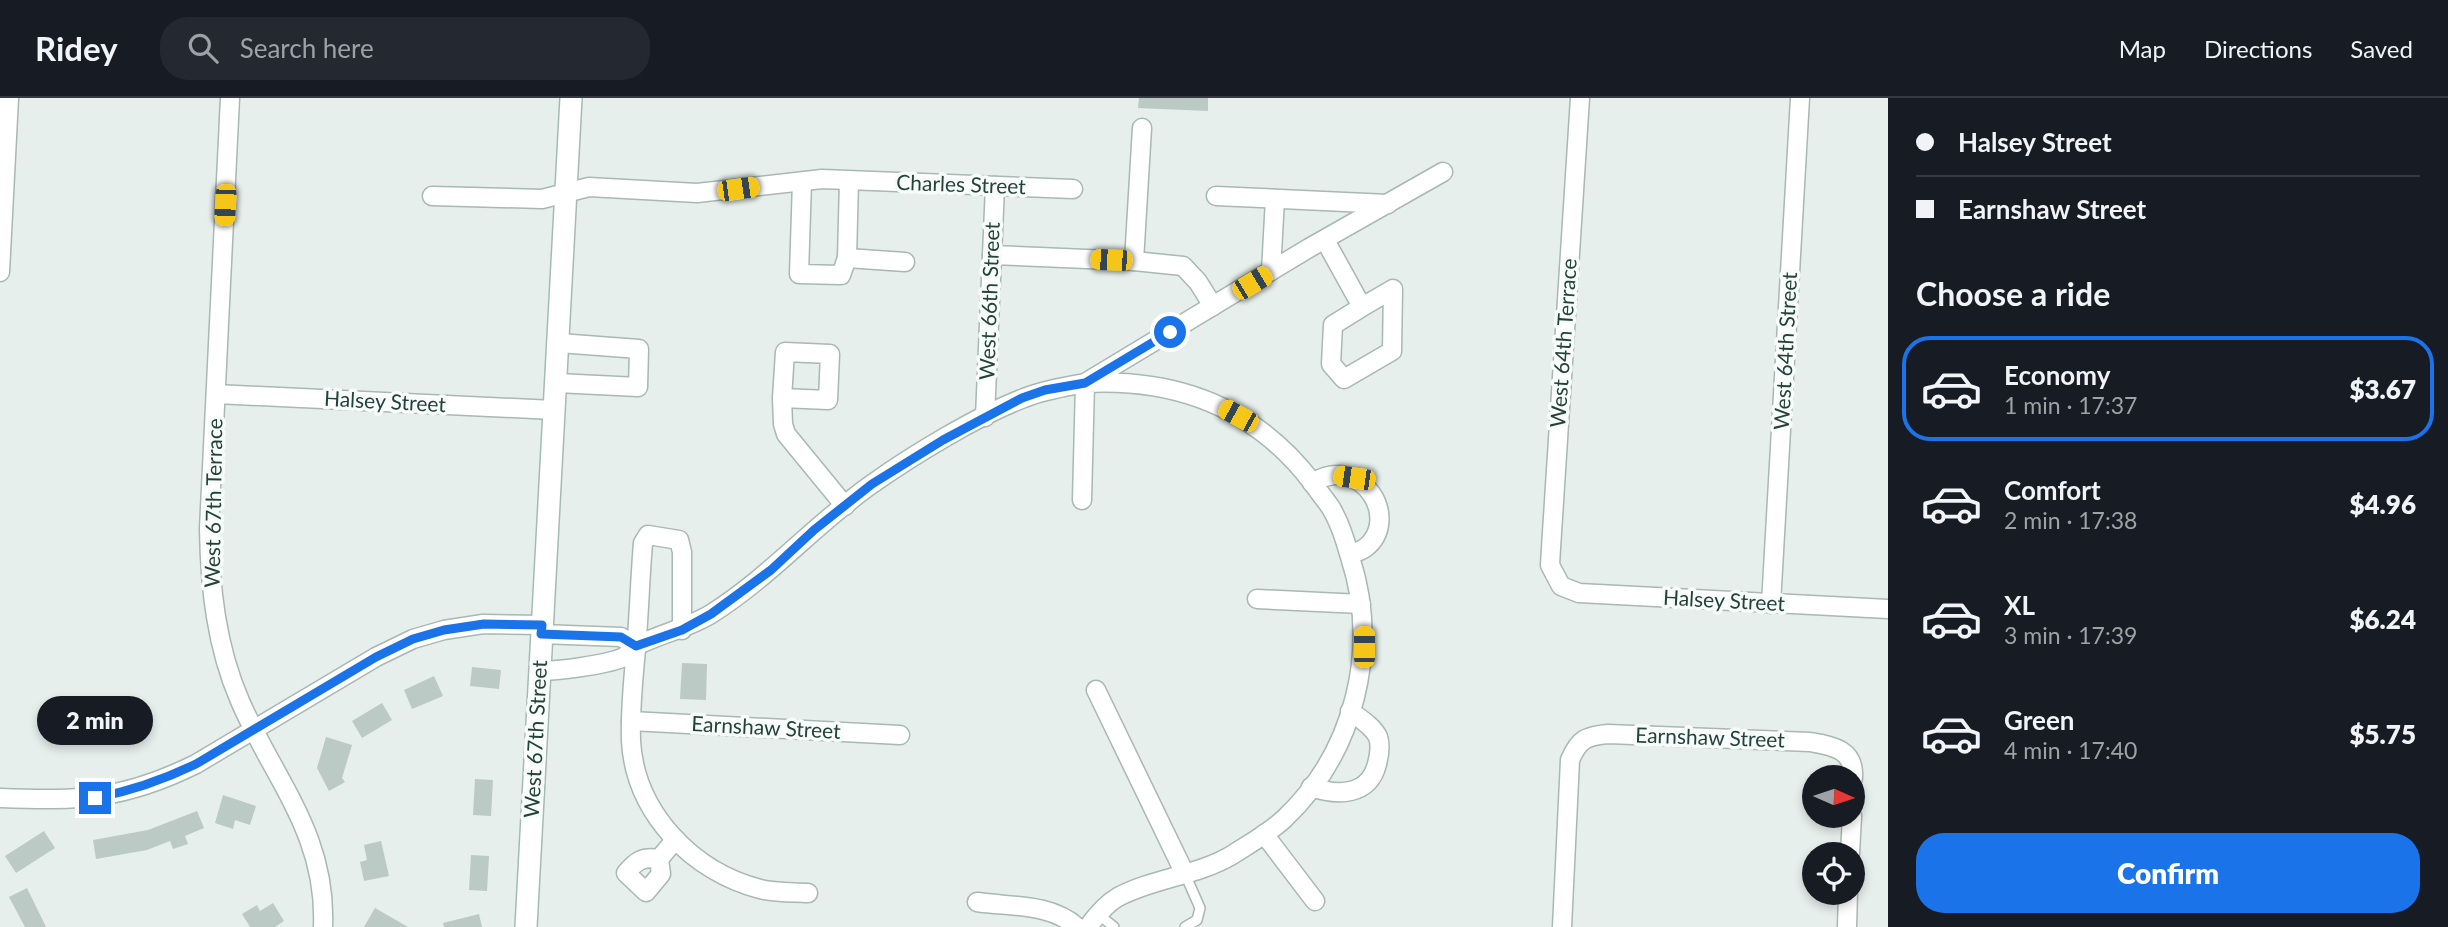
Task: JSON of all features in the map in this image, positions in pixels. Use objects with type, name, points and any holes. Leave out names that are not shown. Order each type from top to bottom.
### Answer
[{"type":"street","points":[[0,272],[9,98]]},
{"type":"street","name":"West 67th Terrace","points":[[230,98],[209,565],[224,653],[239,699],[253,730],[297,807],[314,851],[321,880],[323,927]]},
{"type":"street","name":"West 67th Street","points":[[526,927],[571,98]]},
{"type":"street","name":"West 64th Terrace","points":[[1561,586],[1550,565],[1580,98]]},
{"type":"street","name":"West 64th Street","points":[[1771,604],[1800,98]]},
{"type":"street","points":[[1134,261],[1142,128]]},
{"type":"street","points":[[1085,383],[1443,172]]},
{"type":"street","name":"Charles Street","points":[[432,196],[542,199],[589,187],[697,193],[822,179],[1073,189]]},
{"type":"street","points":[[802,182],[799,274],[841,275],[847,258],[849,181]]},
{"type":"street","name":"West 66th Street","points":[[985,417],[995,186]]},
{"type":"street","points":[[1216,196],[1388,204]]},
{"type":"street","points":[[1271,271],[1275,199]]},
{"type":"street","points":[[1325,240],[1362,307]]},
{"type":"street","points":[[992,256],[1134,261],[1183,266],[1198,282],[1213,306]]},
{"type":"street","points":[[847,258],[905,262]]},
{"type":"street","points":[[1393,289],[1392,351],[1344,379],[1331,365],[1333,325],[1362,307],[1393,289]]},
{"type":"street","points":[[557,383],[638,387],[639,349],[559,343]]},
{"type":"street","points":[[538,671],[556,671],[624,657],[636,646],[682,630],[711,614],[872,484],[1022,398],[1045,390],[1118,381],[1174,389],[1222,407],[1254,425],[1281,446],[1330,507],[1340,526],[1359,583],[1362,604],[1364,647],[1360,682],[1334,754],[1283,820],[1230,856],[1117,898],[1093,920]]},
{"type":"street","points":[[1082,500],[1085,383]]},
{"type":"street","name":"Halsey Street","points":[[216,394],[554,410]]},
{"type":"street","points":[[782,398],[786,434],[845,506]]},
{"type":"street","points":[[1312,483],[1334,475],[1354,478],[1371,491],[1378,506],[1377,530],[1366,547],[1350,555]]},
{"type":"street","points":[[682,630],[682,552],[679,540],[648,535],[643,543],[631,743],[639,777],[651,807],[675,840],[693,857],[739,882],[763,890],[808,893]]},
{"type":"street","name":"Halsey Street","points":[[1561,586],[1579,593],[1888,609]]},
{"type":"street","points":[[1257,599],[1362,604]]},
{"type":"street","points":[[0,798],[95,798],[132,791],[167,778],[196,764],[376,657],[413,639],[444,630],[484,624],[621,637],[636,646]]},
{"type":"street","points":[[1096,690],[1185,874]]},
{"type":"street","points":[[1311,787],[1328,793],[1350,793],[1366,785],[1375,772],[1380,755],[1378,737],[1367,724],[1350,712]]},
{"type":"street","name":"Earnshaw Street","points":[[632,721],[900,735]]},
{"type":"street","name":"Earnshaw Street","points":[[1562,927],[1570,760],[1576,747],[1589,736],[1608,734],[1810,743],[1834,746],[1847,755],[1851,765]]},
{"type":"street","points":[[1264,834],[1315,901]]},
{"type":"street","points":[[659,859],[675,840]]},
{"type":"street","points":[[977,902],[1028,906],[1052,912],[1077,927]]},
{"type":"street","points":[[1847,927],[1848,905]]},
{"type":"lane","points":[[1185,874],[1200,908],[1197,920],[1185,927]]},
{"type":"lane","points":[[1093,920],[1114,927]]},
{"type":"building","points":[[1139,98],[1208,98],[1208,111],[1138,108]]},
{"type":"building","points":[[682,663],[707,664],[706,700],[680,699]]},
{"type":"building","points":[[472,667],[501,670],[499,689],[470,686]]},
{"type":"building","points":[[434,676],[443,696],[412,709],[404,690]]},
{"type":"building","points":[[382,703],[392,720],[362,738],[352,721]]},
{"type":"building","points":[[326,737],[352,745],[342,778],[345,782],[329,791],[317,768]]},
{"type":"building","points":[[475,779],[493,780],[491,816],[473,815]]},
{"type":"building","points":[[223,795],[256,806],[250,825],[235,820],[233,829],[215,823]]},
{"type":"building","points":[[197,811],[204,828],[185,836],[188,844],[173,849],[170,841],[147,850],[96,859],[93,840],[148,830]]},
{"type":"building","points":[[44,831],[55,848],[16,873],[5,856]]},
{"type":"building","points":[[381,841],[389,876],[364,881],[360,862],[367,860],[364,845]]},
{"type":"building","points":[[471,855],[489,856],[487,891],[469,890]]},
{"type":"building","points":[[27,888],[46,927],[25,927],[9,897]]},
{"type":"building","points":[[273,903],[284,921],[275,927],[250,927],[242,914],[257,905],[260,911]]},
{"type":"building","points":[[375,908],[408,927],[364,927]]},
{"type":"building","points":[[479,914],[482,927],[444,927],[443,923]]},
{"type":"route","points":[[95,798],[132,791],[167,778],[196,764],[376,657],[413,639],[444,630],[484,624],[542,625],[541,634],[621,637],[636,646],[682,630],[711,614],[771,570],[814,530],[872,484],[943,440],[1022,398],[1045,390],[1085,383],[1170,332]]}]
